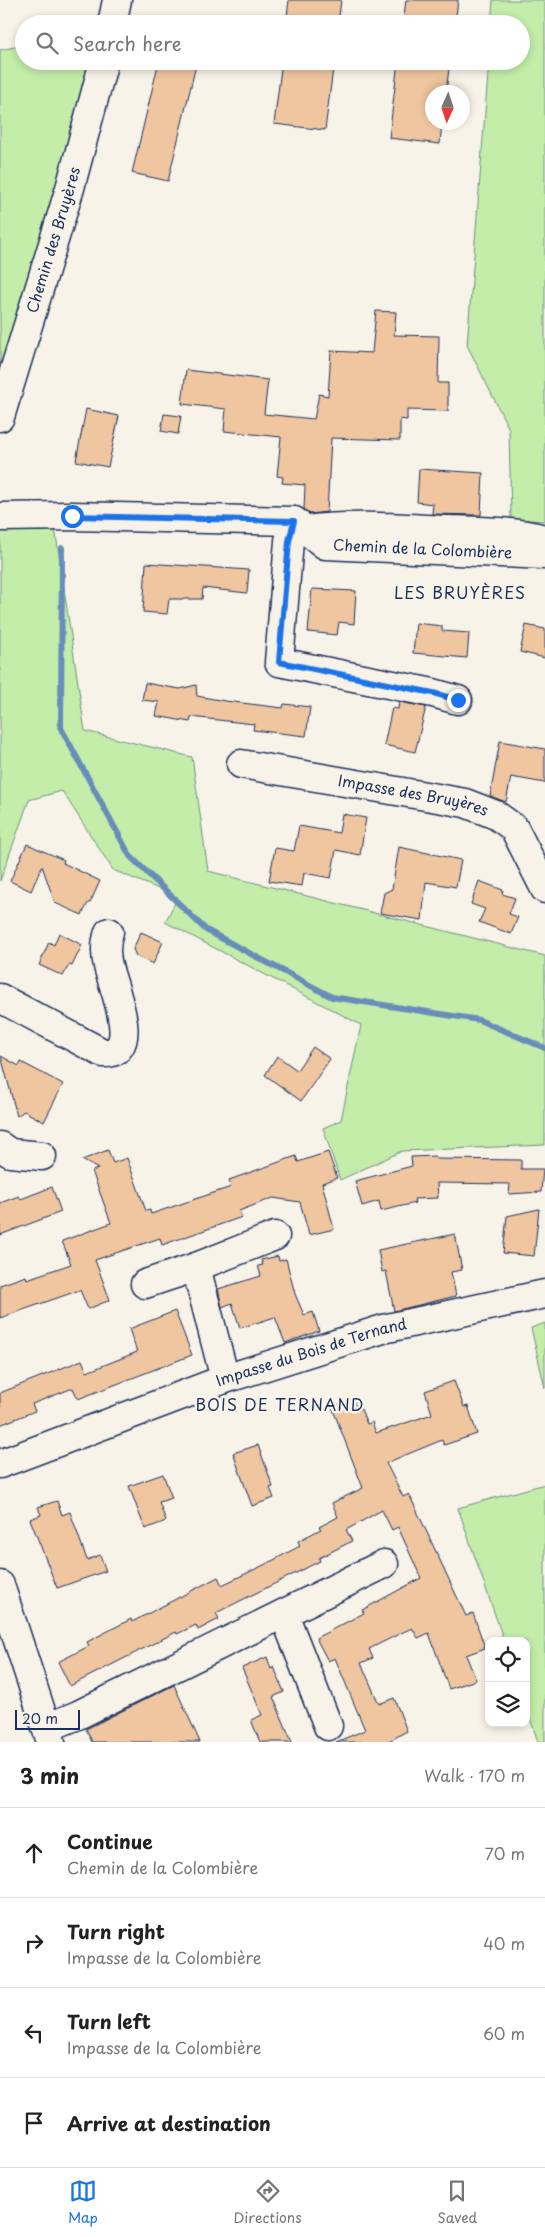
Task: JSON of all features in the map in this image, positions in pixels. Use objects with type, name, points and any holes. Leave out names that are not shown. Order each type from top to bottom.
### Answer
[{"type":"street","points":[[114,15],[117,0]]},
{"type":"street","name":"Chemin des Bruyères","points":[[0,417],[70,188],[102,70]]},
{"type":"street","name":"Chemin de la Colombière","points":[[0,518],[72,516],[300,526],[411,528],[525,534],[545,538]]},
{"type":"street","points":[[300,526],[289,541],[279,662],[433,693],[458,700]]},
{"type":"street","name":"Chemin de la Colombière","points":[[300,526],[325,545],[545,555]]},
{"type":"street","name":"Impasse des Bruyères","points":[[241,764],[451,800],[465,803],[496,815],[514,828],[545,889]]},
{"type":"street","points":[[0,998],[103,1052],[111,1053],[118,1050],[122,1045],[124,1026],[108,965],[105,944],[108,932]]},
{"type":"street","points":[[0,1146],[10,1152],[42,1156]]},
{"type":"street","points":[[145,1284],[196,1267],[275,1236]]},
{"type":"street","points":[[196,1267],[226,1379]]},
{"type":"street","name":"Impasse du Bois de Ternand","points":[[0,1464],[226,1379],[383,1329],[545,1294]]},
{"type":"street","points":[[0,1585],[49,1735],[78,1715],[384,1564]]},
{"type":"street","points":[[284,1614],[328,1726]]},
{"type":"green space","points":[[493,0],[545,0],[545,521],[511,519],[509,429],[467,345],[488,70],[530,70],[530,15],[492,15]]},
{"type":"green space","points":[[15,47],[15,70],[88,70],[0,384],[0,50]]},
{"type":"green space","points":[[54,521],[85,731],[192,757],[208,871],[545,956],[545,1145],[402,1151],[340,1180],[323,1128],[341,1120],[361,1025],[165,922],[178,897],[113,870],[62,791],[29,800],[0,881],[0,527]]},
{"type":"green space","points":[[545,1323],[545,1388],[531,1328]]},
{"type":"green space","points":[[545,1484],[545,1742],[538,1742],[530,1718],[530,1637],[503,1637],[458,1508]]},
{"type":"building","points":[[289,0],[341,0],[339,15],[287,15]]},
{"type":"building","points":[[406,0],[458,0],[456,15],[404,15]]},
{"type":"building","points":[[157,70],[195,70],[168,181],[132,173]]},
{"type":"building","points":[[281,70],[333,70],[325,130],[274,124]]},
{"type":"building","points":[[397,70],[449,70],[447,85],[425,85],[425,130],[441,130],[440,144],[389,138]]},
{"type":"building","points":[[376,311],[396,312],[394,335],[439,336],[438,383],[448,383],[448,411],[407,410],[407,420],[400,419],[400,440],[331,438],[327,512],[310,514],[304,509],[305,485],[282,483],[283,477],[277,476],[281,437],[224,431],[226,409],[182,404],[186,370],[268,380],[264,414],[314,419],[319,394],[328,396],[331,351],[372,353]]},
{"type":"building","points":[[86,409],[119,416],[108,467],[76,461]]},
{"type":"building","points":[[164,414],[181,416],[178,434],[161,431]]},
{"type":"building","points":[[419,469],[483,473],[481,515],[432,514],[433,504],[417,502]]},
{"type":"building","points":[[146,563],[249,570],[247,593],[203,588],[202,599],[169,599],[167,614],[143,612]]},
{"type":"building","points":[[312,589],[356,591],[354,624],[339,622],[337,635],[308,632]]},
{"type":"building","points":[[416,623],[442,626],[442,631],[469,633],[467,658],[413,653]]},
{"type":"building","points":[[526,625],[545,629],[545,658],[520,652]]},
{"type":"building","points":[[145,683],[180,689],[196,685],[197,696],[225,701],[283,708],[284,704],[310,707],[306,736],[253,730],[254,724],[191,717],[190,722],[156,716],[159,702],[142,700]]},
{"type":"building","points":[[399,702],[426,707],[415,752],[384,745],[392,708],[398,709]]},
{"type":"building","points":[[500,741],[545,749],[545,783],[511,777],[506,802],[490,796]]},
{"type":"building","points":[[342,814],[366,818],[360,855],[336,850],[331,878],[304,873],[302,886],[269,881],[275,848],[294,851],[299,826],[339,833]]},
{"type":"building","points":[[27,844],[64,860],[63,863],[100,881],[82,915],[55,903],[42,866],[31,891],[10,881]]},
{"type":"building","points":[[399,847],[461,860],[456,887],[426,882],[422,920],[380,913],[384,893],[392,889]]},
{"type":"building","points":[[479,881],[503,890],[502,894],[515,898],[509,914],[518,917],[511,934],[479,922],[485,909],[471,904]]},
{"type":"building","points":[[141,932],[163,942],[153,964],[136,956],[133,949]]},
{"type":"building","points":[[59,933],[82,945],[72,966],[69,965],[63,976],[39,965],[49,942],[54,945]]},
{"type":"building","points":[[313,1047],[330,1059],[301,1101],[265,1075],[277,1056],[297,1070]]},
{"type":"building","points":[[1,1056],[19,1066],[21,1062],[63,1084],[44,1122],[24,1111],[17,1116]]},
{"type":"building","points":[[108,1150],[113,1163],[127,1158],[146,1211],[150,1210],[151,1214],[231,1187],[229,1180],[296,1156],[298,1162],[328,1152],[337,1178],[322,1183],[334,1229],[309,1235],[300,1202],[273,1198],[239,1211],[242,1217],[162,1245],[160,1238],[95,1260],[110,1300],[88,1309],[80,1290],[0,1318],[0,1285],[26,1276],[27,1279],[71,1264],[62,1241],[111,1223],[92,1171],[98,1169],[82,1160]]},
{"type":"building","points":[[435,1156],[436,1159],[521,1160],[521,1169],[543,1169],[541,1192],[509,1194],[510,1184],[437,1183],[438,1198],[414,1199],[415,1203],[381,1211],[379,1201],[362,1206],[355,1181],[412,1166],[411,1157]]},
{"type":"building","points":[[52,1187],[61,1212],[0,1235],[0,1203],[19,1196],[21,1199]]},
{"type":"building","points":[[539,1209],[534,1256],[503,1253],[507,1216]]},
{"type":"building","points":[[455,1234],[462,1270],[451,1272],[456,1296],[394,1311],[386,1271],[382,1272],[378,1250]]},
{"type":"building","points":[[278,1256],[279,1261],[286,1259],[295,1294],[304,1315],[313,1312],[319,1331],[285,1343],[275,1317],[240,1328],[232,1303],[222,1307],[218,1289],[261,1276],[258,1266],[263,1265],[261,1260]]},
{"type":"building","points":[[175,1311],[192,1355],[78,1399],[73,1388],[32,1404],[35,1411],[0,1425],[0,1393],[82,1360],[87,1372],[137,1352],[129,1329]]},
{"type":"building","points":[[454,1381],[464,1407],[468,1406],[477,1434],[444,1445],[442,1440],[386,1463],[403,1497],[409,1494],[466,1616],[473,1613],[485,1648],[466,1655],[476,1680],[449,1689],[429,1633],[418,1638],[412,1628],[369,1649],[373,1658],[361,1663],[379,1704],[394,1698],[407,1731],[387,1742],[336,1742],[365,1730],[335,1658],[328,1661],[316,1638],[364,1613],[362,1610],[421,1578],[398,1527],[392,1530],[382,1510],[346,1530],[352,1541],[319,1558],[320,1561],[216,1613],[219,1619],[198,1630],[196,1625],[177,1634],[176,1632],[70,1686],[58,1662],[89,1646],[87,1642],[131,1619],[132,1622],[218,1577],[222,1585],[266,1564],[300,1546],[298,1541],[321,1529],[319,1527],[338,1517],[332,1503],[363,1488],[332,1407],[353,1399],[357,1410],[361,1409],[367,1424],[372,1422],[376,1433],[432,1414],[425,1391]]},
{"type":"building","points":[[258,1445],[273,1487],[270,1488],[274,1498],[252,1506],[233,1453]]},
{"type":"building","points":[[163,1474],[172,1498],[159,1502],[166,1521],[145,1529],[129,1486]]},
{"type":"building","points":[[57,1501],[62,1515],[70,1512],[87,1560],[100,1555],[106,1571],[57,1588],[30,1519],[41,1515],[38,1507]]},
{"type":"building","points":[[267,1657],[271,1669],[274,1667],[284,1692],[273,1697],[292,1742],[260,1742],[251,1720],[262,1715],[242,1668]]},
{"type":"building","points":[[174,1685],[200,1742],[92,1742],[86,1729]]},
{"type":"waterway","points":[[62,548],[61,728],[130,856],[206,930],[332,997],[479,1020],[545,1048]]},
{"type":"district","name":"LES BRUYÈRES","points":[[460,593]]},
{"type":"district","name":"BOIS DE TERNAND","points":[[280,1405]]},
{"type":"route","points":[[72,516],[294,521],[289,541],[279,662],[433,693],[458,700]]}]
